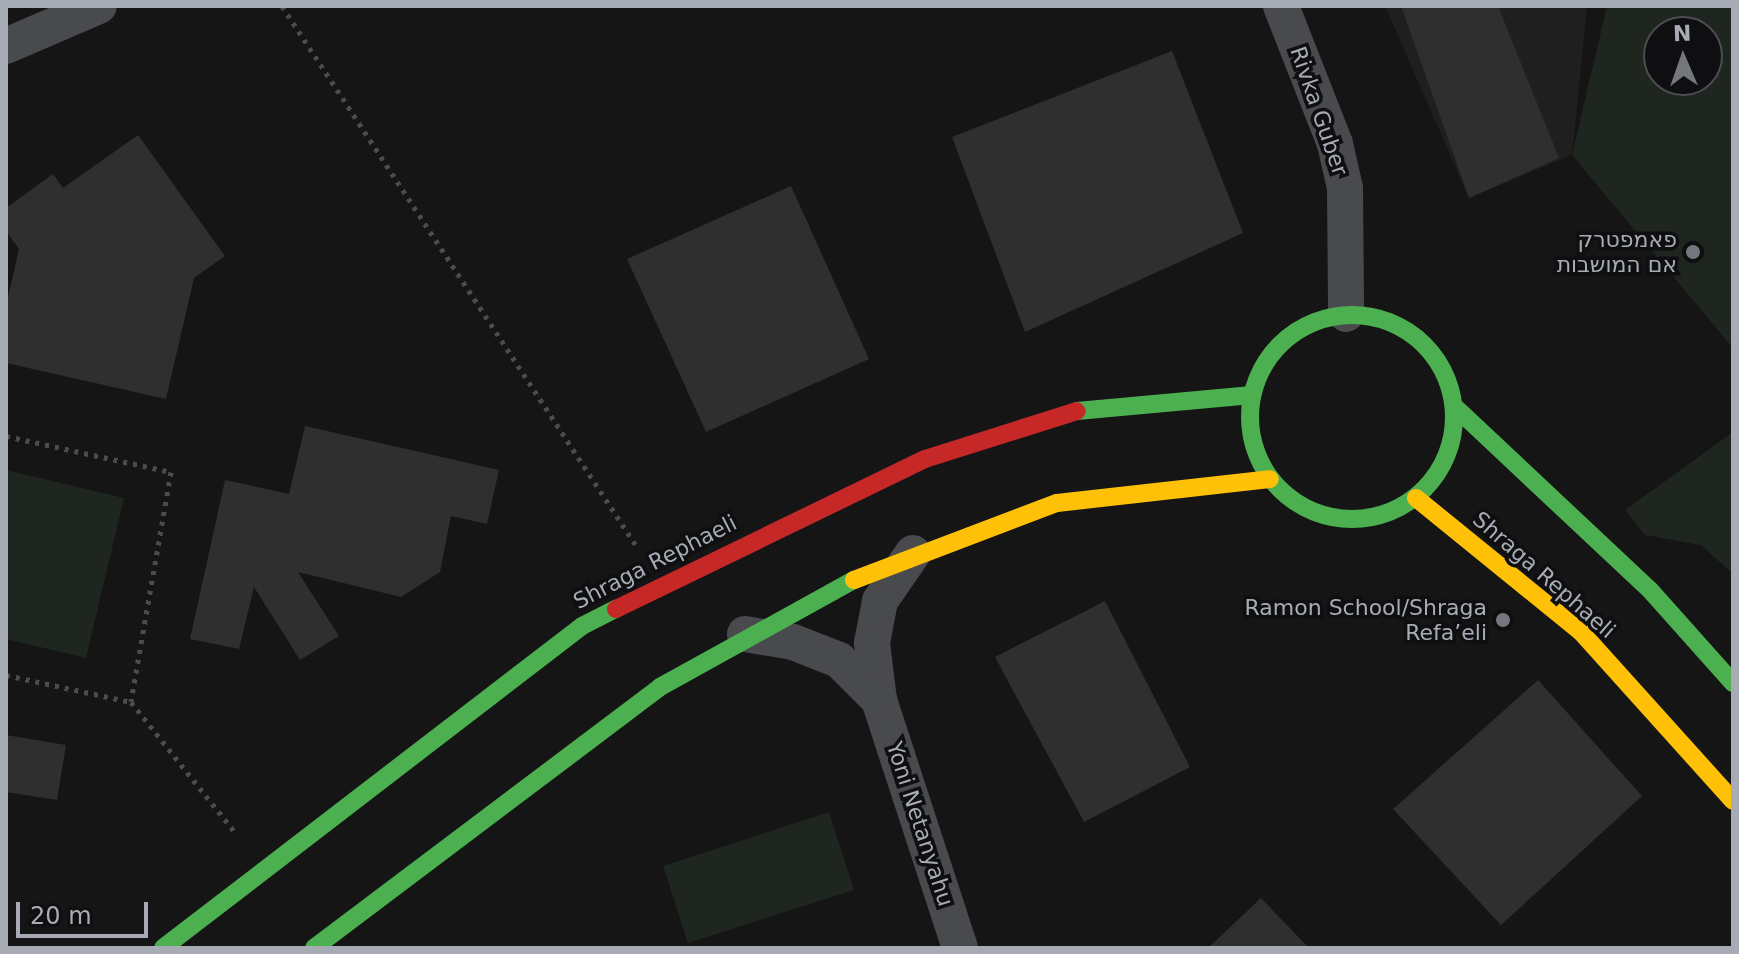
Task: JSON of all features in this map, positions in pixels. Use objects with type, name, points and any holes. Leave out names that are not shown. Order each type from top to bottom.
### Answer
[{"type":"street","points":[[6,46],[99,6]]},
{"type":"street","name":"Rivka Guber","points":[[1281,6],[1335,144],[1345,188],[1346,314]]},
{"type":"street","points":[[1455,407],[1453,441],[1439,472],[1416,498],[1377,516],[1323,516],[1294,502],[1270,479],[1256,453],[1252,395],[1264,364],[1285,339],[1314,322],[1346,314],[1407,330],[1431,350],[1455,407],[1650,590],[1733,683]]},
{"type":"street","name":"Shraga Rephaeli","points":[[163,948],[582,626],[662,585],[925,459],[1070,412],[1252,395]]},
{"type":"street","points":[[314,948],[660,687],[745,634],[913,553],[1057,503],[1270,479]]},
{"type":"street","name":"Shraga Rephaeli","points":[[1416,498],[1581,632],[1733,801]]},
{"type":"street","name":"Yoni Netanyahu","points":[[913,553],[880,601],[872,643],[879,700],[960,948]]},
{"type":"street","name":"Yoni Netanyahu","points":[[745,634],[793,642],[839,660],[879,700]]},
{"type":"path","points":[[282,6],[662,585]]},
{"type":"path","points":[[6,436],[171,472],[131,702]]},
{"type":"path","points":[[6,675],[131,702],[264,870]]},
{"type":"shaded area","points":[[1385,6],[1587,6],[1572,155],[1469,198]]},
{"type":"shaded area","name":"פאמפטרק אם המושבות","points":[[1607,6],[1733,6],[1733,348],[1572,155]]},
{"type":"shaded area","points":[[1733,432],[1733,574],[1701,545],[1645,535],[1625,510]]},
{"type":"shaded area","points":[[6,470],[124,498],[86,658],[6,639]]},
{"type":"shaded area","points":[[829,812],[854,890],[688,943],[663,866]]},
{"type":"building","points":[[1401,6],[1498,6],[1559,158],[1469,198]]},
{"type":"building","points":[[1172,51],[1243,233],[1025,332],[952,137]]},
{"type":"building","points":[[138,135],[225,256],[194,278],[166,399],[6,363],[6,306],[19,249],[6,231],[6,208],[53,174],[63,188]]},
{"type":"building","points":[[791,186],[869,359],[706,432],[627,259]]},
{"type":"building","points":[[305,426],[499,470],[487,524],[451,516],[440,572],[401,597],[298,572],[339,636],[300,660],[254,587],[239,649],[190,639],[225,480],[289,494]]},
{"type":"building","points":[[1105,601],[1190,767],[1084,822],[995,657]]},
{"type":"building","points":[[1538,680],[1642,796],[1501,925],[1393,809]]},
{"type":"building","points":[[6,735],[66,745],[57,800],[6,792]]},
{"type":"building","points":[[1261,898],[1309,948],[1208,948]]},
{"type":"traffic: fast","points":[[1352,315],[1391,323],[1409,332],[1424,345],[1437,360],[1446,378],[1454,417],[1446,456],[1437,474],[1424,489],[1409,502],[1391,511],[1352,519],[1313,511],[1295,502],[1280,489],[1267,474],[1258,456],[1250,417],[1258,378],[1267,360],[1280,345],[1295,332],[1313,323],[1352,315]]},
{"type":"traffic: fast","points":[[1077,411],[1252,395]]},
{"type":"traffic: fast","points":[[1455,407],[1650,590],[1733,683]]},
{"type":"traffic: fast","points":[[314,948],[660,687],[854,580]]},
{"type":"traffic: fast","points":[[163,948],[582,626],[616,609]]},
{"type":"traffic: slow","points":[[854,580],[1057,503],[1270,479]]},
{"type":"traffic: slow","points":[[1416,498],[1581,632],[1733,801]]},
{"type":"traffic: jam","points":[[616,609],[925,459],[1077,411]]},
{"type":"place","name":"פאמפטרק אם המושבות","points":[[1693,252]]},
{"type":"place","name":"Ramon School/Shraga Refa’eli","points":[[1503,620]]}]
